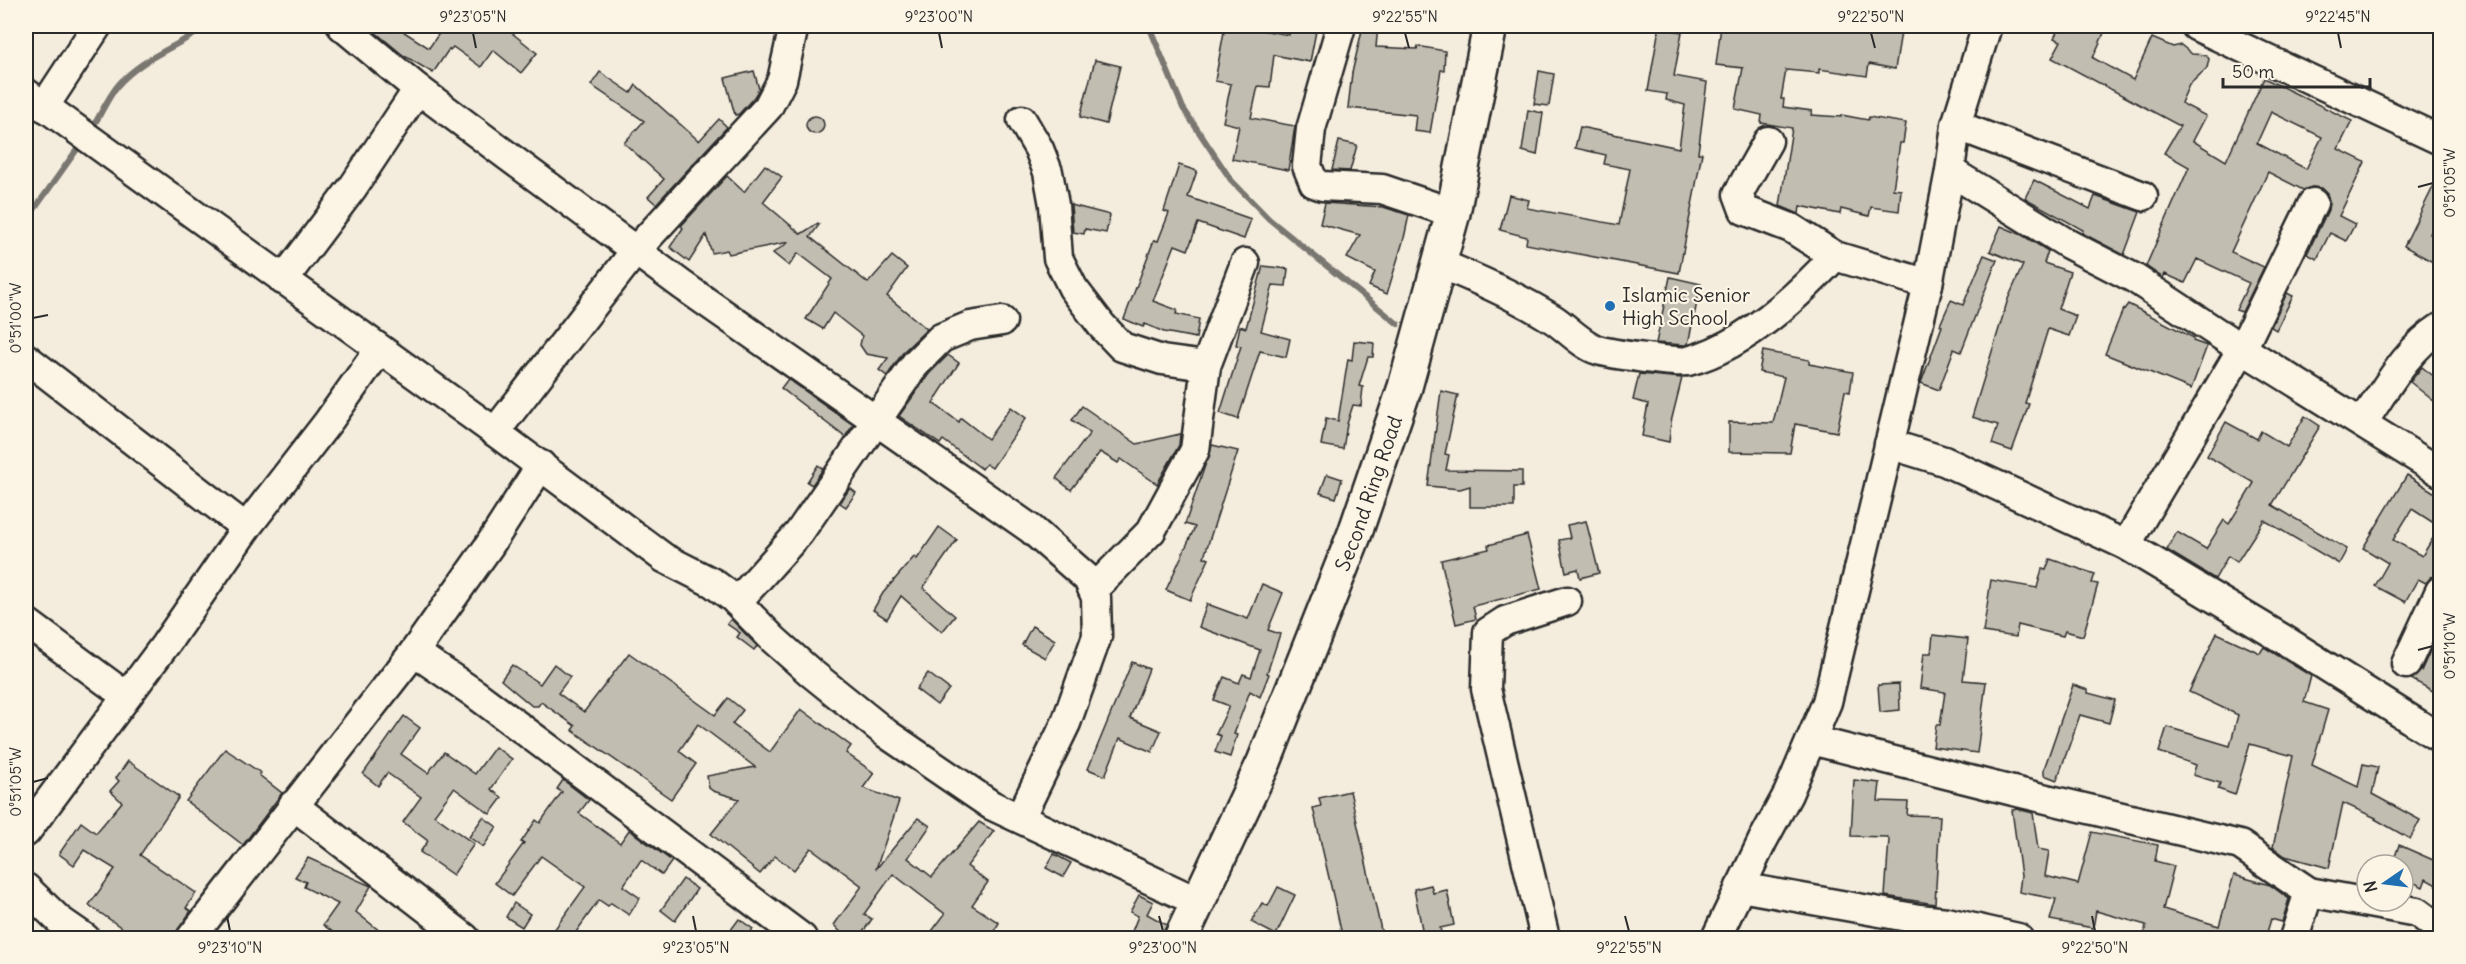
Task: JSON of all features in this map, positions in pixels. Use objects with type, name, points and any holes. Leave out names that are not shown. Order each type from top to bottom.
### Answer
[{"type":"main road","name":"Second Ring Road","points":[[1181,939],[1264,762],[1355,533],[1405,387],[1453,213],[1490,26]]},
{"type":"street","points":[[96,26],[35,100],[541,465],[664,558],[712,583],[737,602],[774,640],[810,672],[887,734],[991,805],[1198,902]]},
{"type":"street","points":[[342,26],[418,89],[682,285],[1031,529],[1076,566],[1088,579],[1098,612],[1097,636],[1066,723],[1020,818]]},
{"type":"street","points":[[495,432],[636,250],[768,107],[782,80],[794,26]]},
{"type":"street","points":[[1341,26],[1311,129],[1307,166],[1314,183],[1322,186],[1382,189],[1453,213]]},
{"type":"street","points":[[1716,939],[1788,794],[1832,683],[1928,284],[1950,171],[1956,125],[1987,26]]},
{"type":"street","points":[[2196,26],[2440,140]]},
{"type":"street","points":[[283,280],[353,187],[418,89]]},
{"type":"street","points":[[1022,120],[1039,149],[1048,172],[1054,205],[1058,258],[1073,288],[1102,326],[1122,347],[1162,360],[1206,366]]},
{"type":"street","points":[[1956,125],[2143,196]]},
{"type":"street","points":[[1768,141],[1738,194],[1744,210],[1791,228],[1835,256],[1928,284]]},
{"type":"street","points":[[1950,171],[2068,244],[2134,278],[2242,349],[2363,422],[2440,472]]},
{"type":"street","points":[[2126,545],[2242,349],[2313,203]]},
{"type":"street","points":[[1438,263],[1501,289],[1553,319],[1597,350],[1686,362],[1714,351],[1762,323],[1806,288],[1835,256]]},
{"type":"street","points":[[1093,590],[1151,531],[1195,450],[1206,366],[1245,263]]},
{"type":"street","points":[[737,602],[799,533],[916,363],[941,338],[970,326],[1002,321]]},
{"type":"street","points":[[2363,422],[2401,366],[2424,339],[2440,328]]},
{"type":"street","points":[[26,832],[165,645],[246,528],[328,422],[379,350]]},
{"type":"street","points":[[26,358],[246,528]]},
{"type":"street","points":[[1889,444],[1944,461],[2126,545],[2283,639],[2440,738]]},
{"type":"street","points":[[190,939],[414,652],[489,546],[541,465]]},
{"type":"street","points":[[2406,664],[2440,591]]},
{"type":"street","points":[[1545,939],[1486,689],[1488,632],[1505,621],[1567,601]]},
{"type":"street","points":[[26,622],[126,696]]},
{"type":"street","points":[[414,652],[548,748],[802,939]]},
{"type":"street","points":[[1811,740],[2240,845],[2309,892],[2429,909],[2440,929]]},
{"type":"street","points":[[293,805],[465,939]]},
{"type":"street","points":[[1740,887],[1919,919],[1948,930],[2018,939]]},
{"type":"street","points":[[26,888],[58,920],[85,939]]},
{"type":"street","points":[[2294,939],[2309,892]]},
{"type":"building","points":[[371,26],[395,26],[429,48],[444,26],[503,26],[537,53],[521,73],[493,50],[481,67],[453,47],[449,49],[433,73],[403,55]]},
{"type":"building","points":[[1225,26],[1239,26],[1289,35],[1291,26],[1317,26],[1310,62],[1274,55],[1270,87],[1258,86],[1251,118],[1295,126],[1288,170],[1232,159],[1239,126],[1223,122],[1231,84],[1215,81]]},
{"type":"building","points":[[1363,26],[1378,26],[1376,47],[1417,49],[1418,46],[1445,51],[1444,70],[1441,70],[1430,133],[1414,131],[1416,115],[1348,108],[1352,73]]},
{"type":"building","points":[[1721,26],[1902,26],[1895,69],[1869,64],[1867,76],[1819,69],[1819,73],[1786,70],[1781,99],[1784,99],[1783,107],[1812,111],[1811,115],[1841,117],[1841,115],[1868,120],[1869,117],[1906,123],[1903,143],[1900,143],[1893,189],[1901,190],[1899,211],[1871,207],[1869,216],[1841,209],[1840,214],[1800,206],[1799,214],[1780,206],[1792,128],[1761,123],[1762,115],[1735,109],[1743,68],[1716,65]]},
{"type":"building","points":[[2060,26],[2107,26],[2093,58],[2133,80],[2152,38],[2173,47],[2181,45],[2192,54],[2206,55],[2209,59],[2207,68],[2189,85],[2181,103],[2206,116],[2193,141],[2226,161],[2264,78],[2352,121],[2338,149],[2365,162],[2339,216],[2355,224],[2346,241],[2330,233],[2317,259],[2307,254],[2328,210],[2327,194],[2321,188],[2312,187],[2303,190],[2268,172],[2231,252],[2264,267],[2242,312],[2236,310],[2249,283],[2197,259],[2185,283],[2165,274],[2163,278],[2146,266],[2189,167],[2164,153],[2180,126],[2052,58],[2061,41],[2054,38]],"holes":[[[2271,112],[2322,137],[2306,169],[2257,143]]]},
{"type":"building","points":[[1659,28],[1682,32],[1674,76],[1707,82],[1698,153],[1702,153],[1679,273],[1526,244],[1527,237],[1500,230],[1509,195],[1529,200],[1527,208],[1619,225],[1630,169],[1604,164],[1606,155],[1575,148],[1580,127],[1679,148],[1685,105],[1666,100],[1667,94],[1648,91]]},
{"type":"building","points":[[1095,60],[1120,66],[1106,124],[1080,117]]},
{"type":"building","points":[[754,71],[759,89],[739,114],[735,115],[725,78]]},
{"type":"building","points":[[1539,71],[1554,74],[1549,106],[1534,104]]},
{"type":"building","points":[[600,72],[631,93],[636,85],[699,141],[719,119],[727,127],[656,204],[648,197],[664,179],[624,143],[644,121],[591,85]]},
{"type":"building","points":[[1528,110],[1543,113],[1537,155],[1522,151]]},
{"type":"building","points":[[811,116],[819,116],[824,121],[822,132],[811,134],[806,129],[806,121]]},
{"type":"building","points":[[1339,141],[1357,145],[1350,171],[1332,170]]},
{"type":"building","points":[[765,165],[782,177],[763,202],[801,234],[818,223],[819,225],[810,237],[868,283],[892,256],[907,268],[887,296],[927,329],[904,351],[887,376],[879,370],[888,358],[866,354],[860,345],[862,336],[833,313],[823,329],[806,319],[832,279],[798,253],[789,266],[773,253],[789,242],[729,254],[727,250],[712,253],[706,235],[689,262],[670,247],[683,228],[681,226],[727,176],[744,192]]},
{"type":"building","points":[[1179,165],[1197,171],[1188,197],[1251,219],[1244,239],[1198,223],[1188,250],[1175,245],[1153,301],[1177,310],[1176,314],[1199,319],[1196,338],[1164,332],[1145,324],[1143,327],[1124,319],[1154,240],[1158,241],[1169,213],[1164,211]]},
{"type":"building","points":[[2440,173],[2440,213],[2430,234],[2440,240],[2440,266],[2404,246]]},
{"type":"building","points":[[2034,180],[2090,209],[2095,196],[2140,212],[2124,255],[2082,233],[2083,230],[2025,198]]},
{"type":"building","points":[[1325,203],[1383,207],[1409,215],[1387,294],[1369,286],[1375,272],[1347,258],[1360,235],[1320,224]]},
{"type":"building","points":[[1071,205],[1110,215],[1106,233],[1085,229],[1084,234],[1073,232]]},
{"type":"building","points":[[2001,226],[2022,235],[2048,251],[2044,263],[2070,272],[2058,309],[2076,316],[2069,336],[2048,329],[2025,403],[2029,404],[2012,451],[1992,444],[1998,425],[1972,417],[2008,299],[2023,265],[1990,251]]},
{"type":"building","points":[[1984,255],[1997,260],[1961,352],[1954,349],[1939,390],[1921,383],[1942,326],[1940,325],[1951,300],[1963,305]]},
{"type":"building","points":[[1263,266],[1288,269],[1286,286],[1273,285],[1261,331],[1290,339],[1286,357],[1260,351],[1238,419],[1220,413],[1241,346],[1236,345],[1240,326],[1246,328]]},
{"type":"building","points":[[1670,277],[1701,284],[1688,344],[1685,345],[1656,343]]},
{"type":"building","points":[[2287,293],[2293,296],[2276,330],[2271,327]]},
{"type":"building","points":[[2128,304],[2194,338],[2193,341],[2207,346],[2191,389],[2105,354],[2122,312]]},
{"type":"building","points":[[1354,341],[1374,343],[1373,357],[1368,357],[1359,386],[1363,387],[1361,406],[1353,405],[1343,449],[1321,445],[1326,418],[1338,421],[1348,359],[1352,360]]},
{"type":"building","points":[[1763,351],[1809,360],[1809,364],[1853,372],[1850,392],[1845,391],[1837,432],[1795,424],[1790,453],[1729,452],[1729,422],[1773,423],[1784,377],[1759,372]]},
{"type":"building","points":[[948,355],[959,363],[933,403],[959,422],[961,418],[988,439],[1011,407],[1026,418],[992,468],[986,464],[982,469],[943,440],[940,444],[899,416],[929,374]]},
{"type":"building","points":[[2422,367],[2440,381],[2440,406],[2410,382]]},
{"type":"building","points":[[1639,374],[1682,378],[1671,422],[1669,442],[1642,436],[1648,404],[1633,400]]},
{"type":"building","points":[[788,379],[853,425],[845,437],[781,388]]},
{"type":"building","points":[[1441,391],[1458,395],[1445,454],[1449,455],[1446,470],[1522,471],[1522,487],[1514,487],[1514,507],[1470,507],[1470,486],[1460,489],[1428,486]]},
{"type":"building","points":[[1082,406],[1137,444],[1180,434],[1179,445],[1157,484],[1121,459],[1118,463],[1100,452],[1071,490],[1056,478],[1090,433],[1072,420]]},
{"type":"building","points":[[2305,416],[2320,426],[2272,505],[2347,549],[2339,564],[2264,520],[2237,562],[2228,556],[2215,579],[2167,550],[2177,532],[2206,549],[2224,520],[2229,524],[2254,483],[2207,456],[2226,422],[2257,439],[2261,431],[2287,447]]},
{"type":"building","points":[[1212,445],[1238,451],[1204,557],[1209,559],[1190,600],[1166,590],[1195,527],[1185,524]]},
{"type":"building","points":[[818,465],[823,469],[812,485],[807,482]]},
{"type":"building","points":[[1327,474],[1342,479],[1336,498],[1320,493]]},
{"type":"building","points":[[2407,475],[2440,496],[2440,527],[2440,575],[2431,577],[2426,583],[2418,579],[2405,602],[2375,586],[2388,563],[2363,548]],"holes":[[[2412,509],[2440,527],[2422,556],[2393,540]]]},
{"type":"building","points":[[850,488],[856,493],[846,507],[840,503]]},
{"type":"building","points":[[1586,521],[1599,573],[1580,578],[1578,569],[1566,572],[1559,540],[1570,538],[1567,525]]},
{"type":"building","points":[[939,527],[957,540],[923,588],[955,616],[942,632],[901,596],[887,619],[873,610],[883,593],[914,557],[917,559]]},
{"type":"building","points":[[1527,535],[1541,589],[1473,606],[1476,619],[1456,624],[1441,560],[1489,549],[1488,545]]},
{"type":"building","points":[[2050,559],[2095,574],[2092,583],[2098,584],[2083,636],[2065,631],[2063,636],[2018,625],[2016,637],[1983,632],[1991,580],[2037,588],[2042,569],[2046,570]]},
{"type":"building","points":[[1262,584],[1283,593],[1268,630],[1280,634],[1260,697],[1250,691],[1234,734],[1237,735],[1230,757],[1215,752],[1221,736],[1216,734],[1229,706],[1214,700],[1224,677],[1239,683],[1243,674],[1251,677],[1260,650],[1199,627],[1207,604],[1248,619]]},
{"type":"building","points":[[731,619],[757,646],[754,650],[737,637],[740,633],[727,624]]},
{"type":"building","points":[[1032,626],[1055,640],[1045,658],[1022,645]]},
{"type":"building","points":[[2440,629],[2440,695],[2411,679],[2421,671]]},
{"type":"building","points":[[2217,633],[2260,653],[2264,647],[2311,676],[2304,702],[2328,710],[2312,765],[2358,787],[2363,764],[2378,767],[2372,794],[2420,820],[2410,839],[2376,818],[2343,803],[2329,868],[2285,856],[2273,847],[2293,756],[2250,744],[2235,795],[2218,789],[2220,783],[2193,775],[2196,765],[2159,752],[2167,727],[2230,746],[2238,715],[2189,692]]},
{"type":"building","points":[[1933,635],[1968,639],[1963,680],[1986,682],[1977,753],[1933,747],[1936,725],[1940,725],[1945,692],[1920,688],[1924,653],[1931,653]]},
{"type":"building","points":[[629,653],[715,715],[728,698],[743,710],[732,724],[770,752],[801,709],[851,746],[846,753],[874,773],[863,788],[899,801],[876,869],[918,818],[930,826],[908,858],[932,877],[979,822],[994,831],[967,866],[988,882],[972,905],[999,923],[989,939],[926,939],[945,914],[893,874],[864,914],[872,919],[858,939],[847,939],[834,925],[862,886],[811,848],[794,870],[775,856],[760,874],[711,834],[739,799],[713,791],[709,788],[707,776],[755,767],[698,724],[679,751],[696,764],[671,799],[572,730],[575,726],[541,702],[538,706],[532,706],[501,680],[512,665],[540,684],[554,664],[570,677],[558,693],[584,712]]},
{"type":"building","points":[[1132,662],[1149,669],[1130,718],[1161,731],[1152,752],[1120,738],[1105,776],[1088,769]]},
{"type":"building","points":[[928,673],[949,689],[937,705],[916,689]]},
{"type":"building","points":[[1899,684],[1900,710],[1880,712],[1878,685]]},
{"type":"building","points":[[2073,685],[2088,690],[2088,693],[2115,700],[2109,723],[2080,715],[2057,780],[2044,775],[2044,769]]},
{"type":"building","points":[[404,716],[420,728],[401,754],[428,773],[444,752],[475,774],[495,747],[512,759],[491,789],[502,798],[490,814],[454,788],[434,815],[474,844],[453,875],[420,852],[428,841],[403,822],[421,797],[387,773],[378,786],[363,774]]},
{"type":"building","points":[[225,749],[261,773],[259,775],[282,793],[243,845],[186,801]]},
{"type":"building","points":[[128,761],[179,797],[140,855],[196,893],[186,908],[191,911],[172,939],[138,939],[89,905],[115,869],[84,850],[74,865],[59,854],[81,822],[96,833],[122,802],[110,791],[119,781],[116,778]]},
{"type":"building","points":[[563,780],[589,800],[579,813],[620,843],[629,830],[672,861],[662,875],[641,860],[623,886],[640,898],[629,915],[611,903],[608,906],[599,900],[571,939],[566,939],[554,930],[585,887],[541,856],[512,896],[495,883],[524,843],[521,842],[536,820],[540,823],[562,792],[557,789]]},
{"type":"building","points":[[1854,780],[1880,783],[1878,801],[1908,802],[1907,815],[1940,816],[1935,904],[1885,896],[1889,839],[1887,837],[1851,836]]},
{"type":"building","points":[[1350,791],[1383,939],[1343,939],[1313,808],[1321,806],[1319,798]]},
{"type":"building","points":[[2012,810],[2033,813],[2038,849],[2049,851],[2045,876],[2078,884],[2092,832],[2158,845],[2155,861],[2174,866],[2163,909],[2219,926],[2234,875],[2270,885],[2289,899],[2282,922],[2271,919],[2265,939],[2143,939],[2146,925],[2096,911],[2093,928],[2050,920],[2056,899],[2019,892],[2021,876]]},
{"type":"building","points":[[483,817],[497,827],[483,847],[469,837]]},
{"type":"building","points":[[2399,845],[2440,863],[2440,887],[2426,879],[2423,887],[2415,883],[2415,853],[2396,853]]},
{"type":"building","points":[[1054,854],[1071,863],[1063,877],[1046,868]]},
{"type":"building","points":[[308,858],[371,886],[356,912],[390,939],[343,939],[323,925],[338,904],[304,887],[306,882],[295,877]]},
{"type":"building","points":[[683,879],[697,889],[675,921],[661,910]]},
{"type":"building","points":[[1431,885],[1433,893],[1447,890],[1454,925],[1440,928],[1443,939],[1424,939],[1414,889]]},
{"type":"building","points":[[1278,887],[1295,895],[1276,935],[1251,922],[1262,903],[1268,906]]},
{"type":"building","points":[[1139,895],[1153,902],[1147,914],[1167,925],[1159,939],[1129,939],[1138,916],[1130,912]]},
{"type":"building","points":[[514,903],[530,914],[522,927],[506,917]]},
{"type":"building","points":[[739,919],[753,929],[746,939],[724,939]]},
{"type":"waterway","points":[[94,125],[112,94],[134,70],[207,26]]},
{"type":"waterway","points":[[1149,26],[1183,108],[1231,180],[1269,219],[1398,324]]},
{"type":"waterway","points":[[26,221],[78,148]]},
{"type":"place","name":"Islamic Senior High School","points":[[1610,306]]}]
